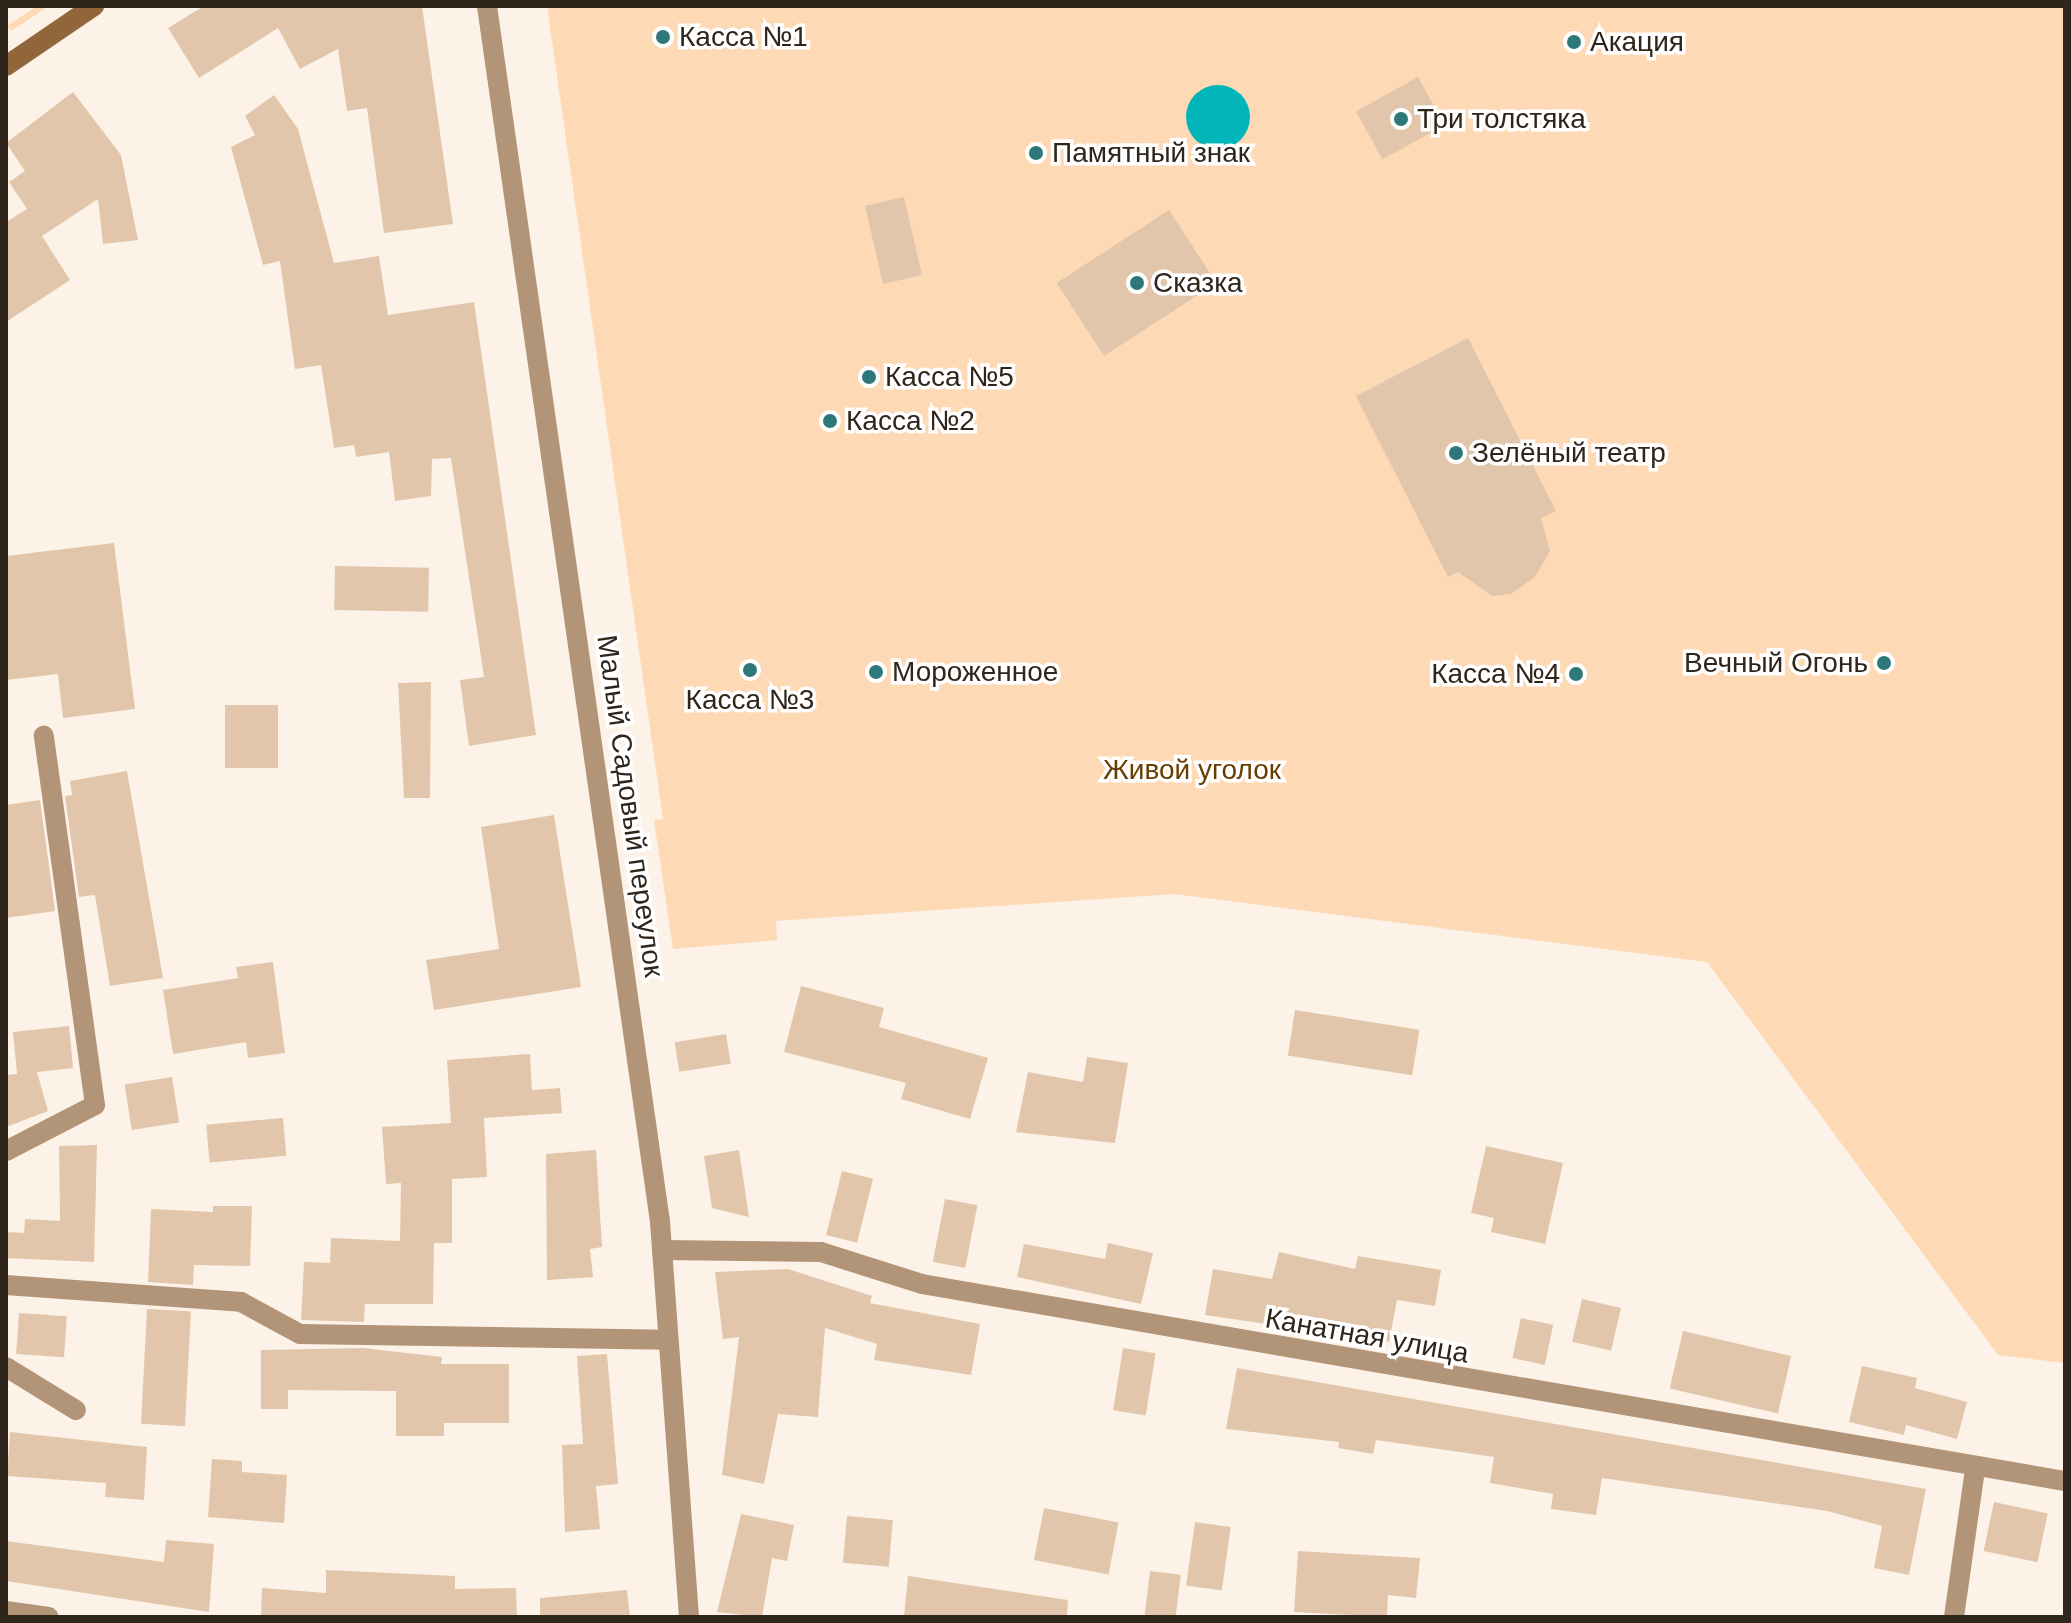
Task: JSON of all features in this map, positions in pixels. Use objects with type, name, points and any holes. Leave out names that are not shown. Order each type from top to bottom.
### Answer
[{"type":"main road","points":[[6,66],[94,6]]},
{"type":"street","name":"Малый Садовый переулок","points":[[487,6],[662,1250],[666,1340],[689,1617]]},
{"type":"street","points":[[6,1151],[95,1105],[44,736]]},
{"type":"street","name":"Канатная улица","points":[[662,1250],[821,1252],[922,1284],[1975,1469],[2065,1481]]},
{"type":"street","points":[[6,1285],[241,1302],[300,1334],[666,1340]]},
{"type":"street","points":[[6,1367],[76,1410]]},
{"type":"street","points":[[1954,1617],[1975,1469]]},
{"type":"street","points":[[6,1611],[49,1617]]},
{"type":"green space","points":[[37,6],[49,6],[11,31],[7,26]]},
{"type":"green space","name":"Живой уголок","points":[[547,6],[2065,6],[2065,1363],[1998,1355],[1707,962],[1174,894],[776,921],[777,940],[673,949],[654,820],[663,819]]},
{"type":"water","points":[[1212,85],[1224,85],[1241,94],[1248,105],[1248,129],[1241,140],[1224,149],[1212,149],[1200,144],[1191,135],[1186,123],[1186,111],[1191,99],[1200,90]]},
{"type":"building","points":[[204,6],[422,6],[453,224],[384,233],[367,108],[347,111],[338,49],[300,69],[278,28],[199,78],[168,28]]},
{"type":"building","name":"Три толстяка","points":[[1418,77],[1445,125],[1383,160],[1356,111]]},
{"type":"building","points":[[73,92],[121,155],[138,240],[103,244],[98,199],[42,236],[70,280],[6,322],[6,222],[27,209],[9,182],[25,171],[6,143]]},
{"type":"building","points":[[274,95],[298,129],[334,263],[379,256],[388,315],[474,302],[536,735],[469,746],[460,680],[484,677],[451,458],[432,459],[431,496],[395,501],[389,452],[356,457],[354,445],[334,448],[321,365],[295,369],[280,261],[263,265],[231,147],[255,135],[245,116]]},
{"type":"building","points":[[904,197],[922,275],[883,284],[865,206]]},
{"type":"building","name":"Сказка","points":[[1169,210],[1216,283],[1104,356],[1057,283]]},
{"type":"building","name":"Зелёный театр","points":[[1468,338],[1556,511],[1541,518],[1550,551],[1535,577],[1511,594],[1492,596],[1458,572],[1448,577],[1356,396]]},
{"type":"building","points":[[114,543],[135,709],[63,718],[58,674],[6,680],[6,556]]},
{"type":"building","points":[[335,566],[429,568],[428,612],[334,610]]},
{"type":"building","points":[[431,682],[430,798],[404,798],[398,683]]},
{"type":"building","points":[[225,705],[278,705],[278,768],[225,768]]},
{"type":"building","points":[[127,771],[163,978],[110,986],[95,895],[79,897],[65,796],[72,795],[70,781]]},
{"type":"building","points":[[40,800],[55,911],[6,918],[6,805]]},
{"type":"building","points":[[554,815],[581,987],[434,1010],[426,960],[499,949],[481,827]]},
{"type":"building","points":[[273,962],[285,1053],[248,1058],[246,1042],[173,1054],[163,990],[238,978],[236,967]]},
{"type":"building","points":[[801,986],[884,1008],[879,1027],[988,1058],[970,1119],[901,1099],[906,1083],[784,1052]]},
{"type":"building","points":[[1295,1010],[1419,1030],[1412,1075],[1288,1055]]},
{"type":"building","points":[[69,1026],[73,1068],[37,1072],[48,1111],[6,1127],[6,1075],[17,1074],[13,1032]]},
{"type":"building","points":[[726,1034],[731,1064],[679,1072],[675,1042]]},
{"type":"building","points":[[530,1054],[532,1090],[560,1088],[562,1113],[484,1118],[487,1177],[452,1179],[452,1243],[434,1243],[433,1304],[365,1304],[364,1322],[301,1320],[304,1262],[330,1263],[331,1238],[400,1241],[401,1183],[386,1184],[382,1127],[451,1123],[447,1060]]},
{"type":"building","points":[[1087,1057],[1128,1063],[1115,1143],[1016,1132],[1028,1072],[1083,1082]]},
{"type":"building","points":[[172,1077],[179,1122],[132,1130],[125,1085]]},
{"type":"building","points":[[283,1118],[286,1156],[210,1163],[206,1125]]},
{"type":"building","points":[[97,1145],[94,1262],[6,1258],[6,1232],[24,1233],[25,1219],[60,1221],[59,1146]]},
{"type":"building","points":[[1486,1146],[1563,1163],[1545,1244],[1491,1232],[1494,1218],[1471,1213]]},
{"type":"building","points":[[596,1150],[602,1247],[590,1249],[593,1277],[547,1280],[546,1154]]},
{"type":"building","points":[[739,1150],[749,1217],[712,1208],[704,1156]]},
{"type":"building","points":[[842,1171],[873,1179],[857,1243],[826,1235]]},
{"type":"building","points":[[945,1199],[977,1205],[965,1268],[933,1262]]},
{"type":"building","points":[[213,1206],[252,1206],[250,1266],[194,1265],[193,1285],[148,1282],[151,1209],[213,1212]]},
{"type":"building","points":[[1108,1243],[1153,1253],[1141,1304],[1017,1277],[1024,1244],[1105,1259]]},
{"type":"building","points":[[1279,1252],[1355,1269],[1358,1256],[1441,1270],[1435,1306],[1397,1300],[1389,1342],[1205,1315],[1213,1269],[1272,1279]]},
{"type":"building","points":[[788,1269],[872,1296],[870,1303],[980,1324],[971,1375],[874,1360],[877,1344],[825,1328],[818,1417],[778,1414],[764,1484],[722,1475],[739,1337],[723,1339],[715,1272]]},
{"type":"building","points":[[1582,1299],[1621,1308],[1611,1351],[1572,1342]]},
{"type":"building","points":[[147,1309],[191,1311],[185,1426],[141,1424]]},
{"type":"building","points":[[19,1313],[67,1316],[64,1357],[16,1354]]},
{"type":"building","points":[[1521,1318],[1553,1325],[1545,1365],[1512,1358]]},
{"type":"building","points":[[1683,1331],[1791,1356],[1778,1413],[1670,1388]]},
{"type":"building","points":[[363,1348],[442,1357],[441,1364],[509,1364],[509,1423],[444,1423],[444,1436],[396,1436],[396,1391],[288,1390],[288,1409],[261,1409],[261,1350]]},
{"type":"building","points":[[1123,1348],[1156,1353],[1146,1415],[1113,1410]]},
{"type":"building","points":[[607,1354],[618,1484],[596,1486],[600,1529],[565,1532],[562,1445],[583,1444],[577,1356]]},
{"type":"building","points":[[1862,1366],[1917,1378],[1915,1388],[1967,1402],[1957,1439],[1906,1425],[1904,1435],[1849,1422]]},
{"type":"building","points":[[1237,1368],[1926,1489],[1909,1575],[1874,1568],[1882,1526],[1827,1511],[1602,1478],[1596,1515],[1551,1509],[1553,1494],[1490,1483],[1494,1457],[1376,1440],[1373,1454],[1338,1448],[1339,1442],[1226,1429]]},
{"type":"building","points":[[10,1432],[147,1447],[144,1500],[105,1497],[106,1483],[7,1476]]},
{"type":"building","points":[[212,1459],[242,1461],[242,1472],[287,1475],[284,1523],[208,1517]]},
{"type":"building","points":[[1994,1502],[2048,1513],[2037,1562],[1984,1551]]},
{"type":"building","points":[[1044,1508],[1119,1523],[1108,1575],[1034,1560]]},
{"type":"building","points":[[741,1514],[794,1525],[787,1561],[772,1558],[762,1617],[717,1612]]},
{"type":"building","points":[[847,1516],[893,1520],[889,1567],[843,1563]]},
{"type":"building","points":[[1195,1522],[1231,1527],[1222,1590],[1186,1585]]},
{"type":"building","points":[[166,1540],[214,1544],[209,1612],[6,1581],[6,1541],[164,1562]]},
{"type":"building","points":[[1298,1551],[1420,1558],[1416,1598],[1388,1595],[1387,1617],[1294,1612]]},
{"type":"building","points":[[326,1570],[455,1576],[455,1589],[516,1588],[517,1617],[261,1617],[262,1588],[326,1593]]},
{"type":"building","points":[[1150,1571],[1181,1575],[1176,1617],[1144,1617]]},
{"type":"building","points":[[908,1576],[1068,1600],[1067,1617],[904,1617]]},
{"type":"building","points":[[627,1590],[630,1617],[540,1617],[540,1598]]},
{"type":"place","name":"Касса №1","points":[[663,37]]},
{"type":"place","name":"Акация","points":[[1574,42]]},
{"type":"place","name":"Три толстяка","points":[[1401,119]]},
{"type":"place","name":"Памятный знак","points":[[1036,153]]},
{"type":"place","name":"Сказка","points":[[1137,283]]},
{"type":"place","name":"Касса №5","points":[[869,377]]},
{"type":"place","name":"Касса №2","points":[[830,421]]},
{"type":"place","name":"Зелёный театр","points":[[1456,453]]},
{"type":"place","name":"Вечный Огонь","points":[[1884,663]]},
{"type":"place","name":"Касса №3","points":[[750,670]]},
{"type":"place","name":"Мороженное","points":[[876,672]]},
{"type":"place","name":"Касса №4","points":[[1576,674]]}]
